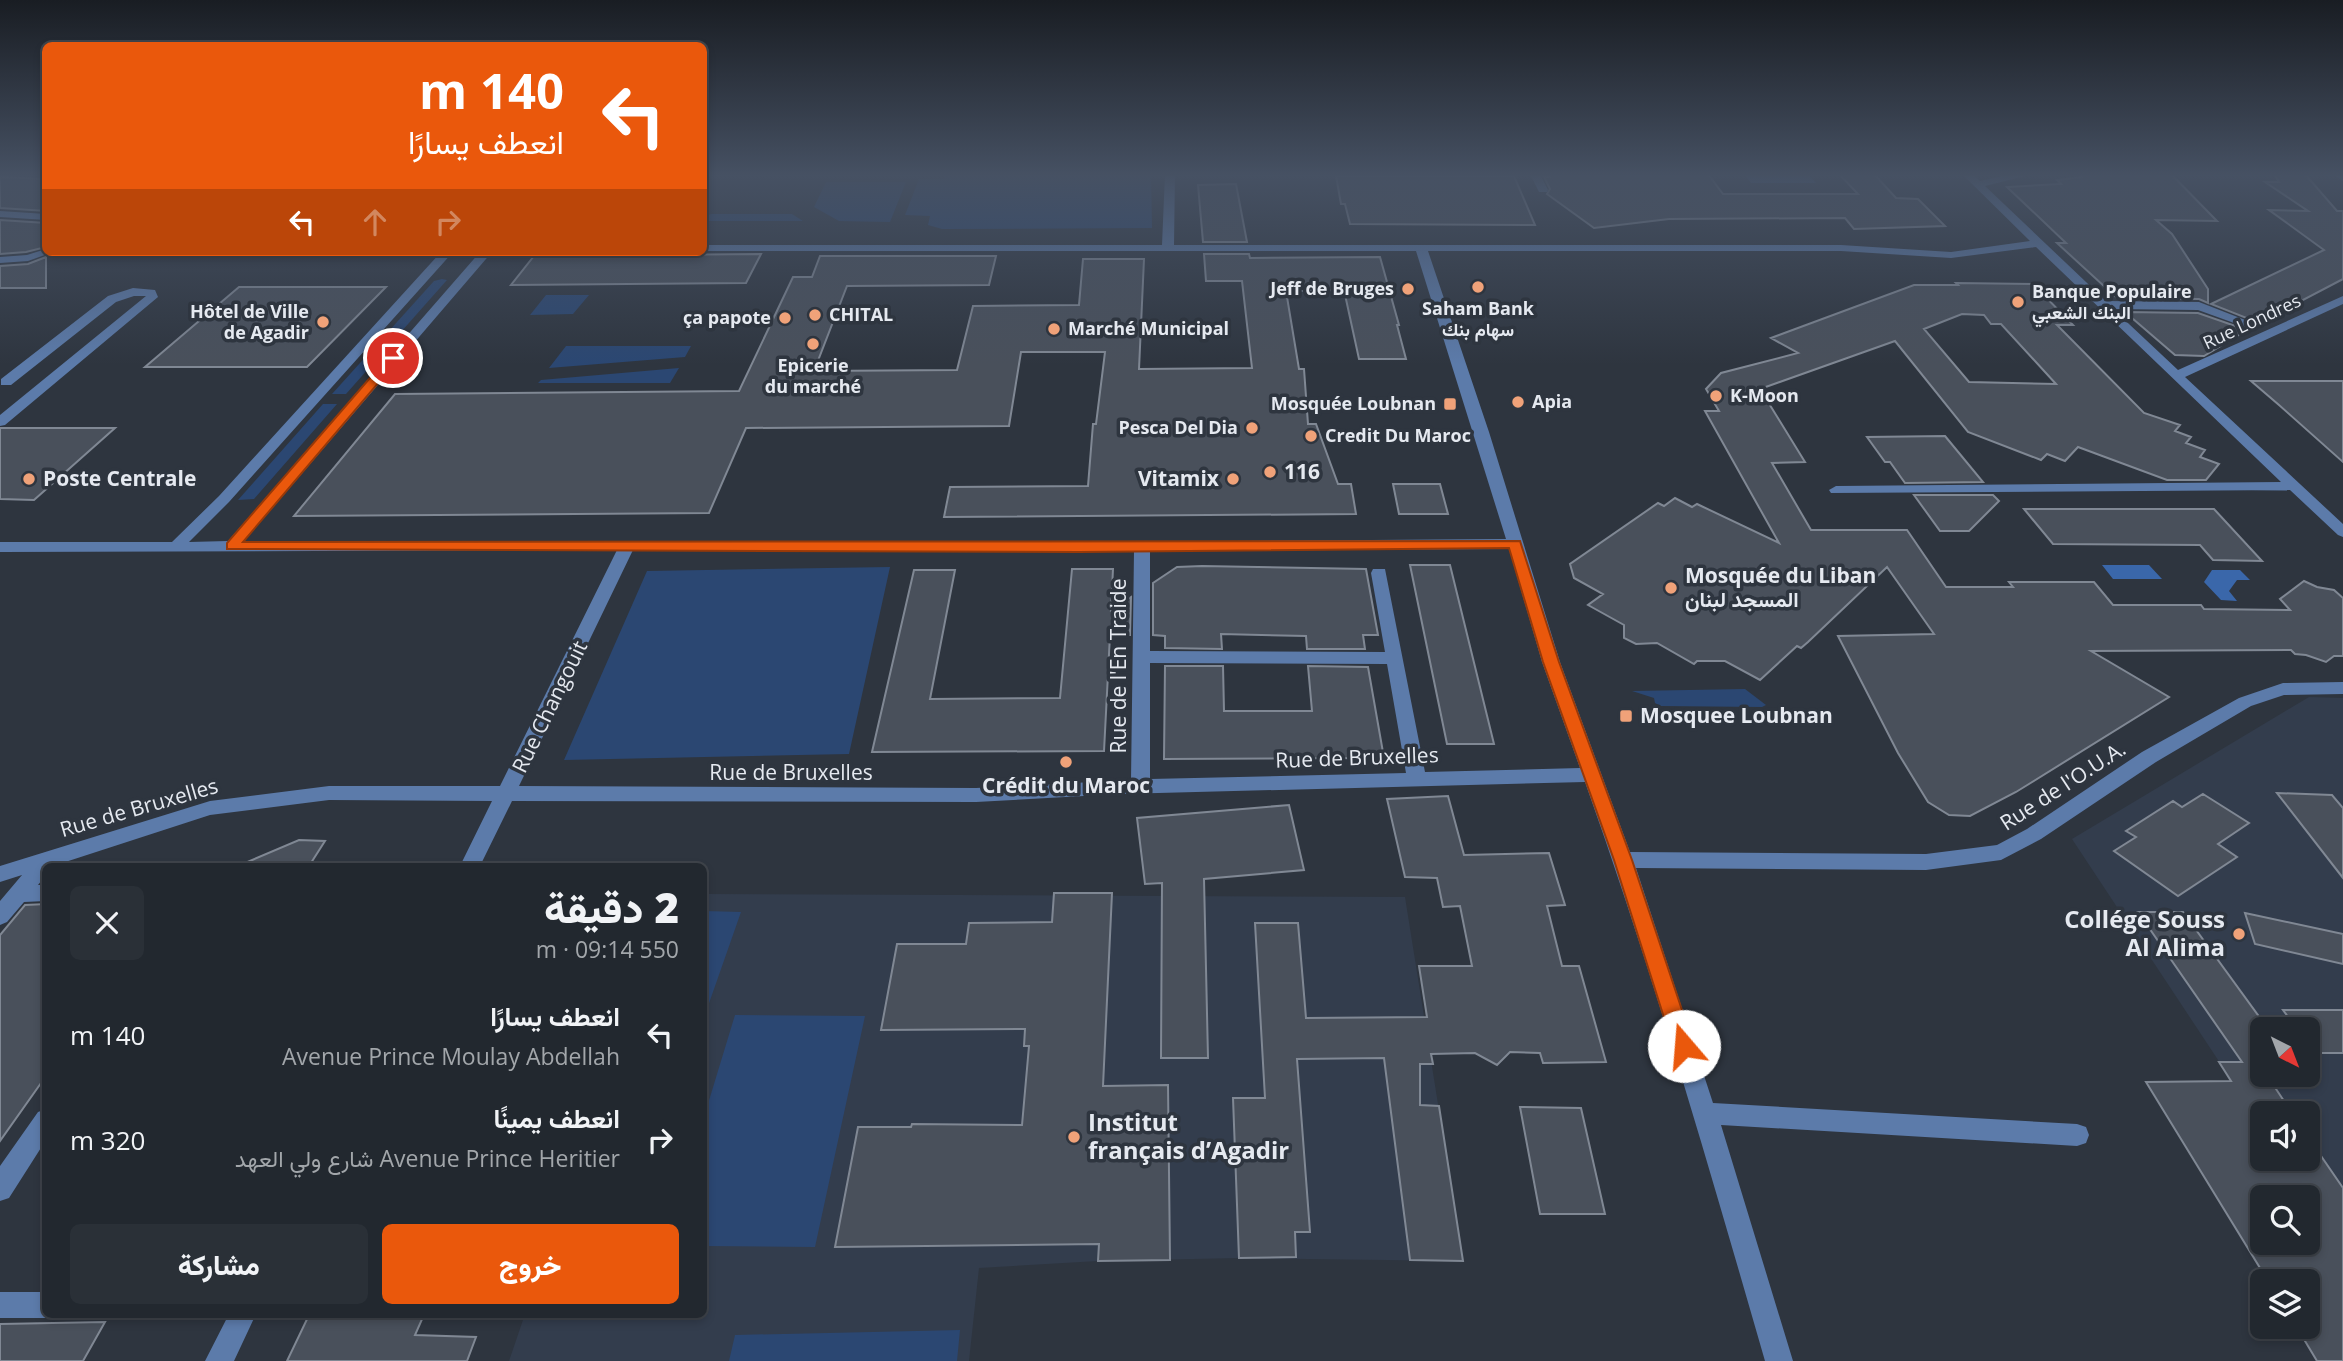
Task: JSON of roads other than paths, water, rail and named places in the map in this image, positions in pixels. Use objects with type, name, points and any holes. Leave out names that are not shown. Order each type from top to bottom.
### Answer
[{"type":"street","points":[[1168,238],[1168,248]]},
{"type":"street","points":[[2034,238],[2176,376],[2343,532]]},
{"type":"street","points":[[707,248],[1829,247],[1951,255],[2040,243]]},
{"type":"street","points":[[1421,248],[1482,432],[1551,662],[1594,775],[1705,1113],[1779,1361]]},
{"type":"street","points":[[0,260],[28,258],[42,254]]},
{"type":"street","points":[[175,547],[224,499],[443,256]]},
{"type":"street","points":[[232,546],[483,256]]},
{"type":"street","points":[[0,422],[152,298],[151,293],[134,292],[111,299],[3,382]]},
{"type":"street","name":"Rue Londres","points":[[2176,376],[2343,300]]},
{"type":"street","points":[[2102,305],[2199,306],[2252,325]]},
{"type":"street","points":[[3,382],[49,382]]},
{"type":"street","points":[[1836,490],[2294,486]]},
{"type":"street","points":[[0,547],[1515,544]]},
{"type":"street","name":"Rue Changouit","points":[[472,863],[627,546]]},
{"type":"street","name":"Rue de l'En Traide","points":[[1140,787],[1142,546]]},
{"type":"street","points":[[1379,573],[1417,780]]},
{"type":"street","points":[[1143,657],[1395,658]]},
{"type":"street","name":"Rue de l'O.U.A.","points":[[1623,860],[1926,862],[2001,852],[2034,834],[2150,757],[2245,702],[2283,689],[2343,688]]},
{"type":"street","name":"Rue de Bruxelles","points":[[0,874],[209,808],[329,793],[976,795],[1140,787],[1594,775]]},
{"type":"street","points":[[44,863],[49,857]]},
{"type":"street","points":[[0,916],[42,866]]},
{"type":"street","points":[[19,894],[42,893]]},
{"type":"street","points":[[1705,1113],[2077,1135]]},
{"type":"street","points":[[0,1189],[19,1156],[42,1125]]},
{"type":"street","points":[[0,1305],[42,1305]]},
{"type":"street","points":[[219,1361],[241,1318]]},
{"type":"place","name":"Saham Bank سهام بنك","points":[[1478,287]]},
{"type":"place","name":"Jeff de Bruges","points":[[1408,289]]},
{"type":"place","name":"Banque Populaire البنك الشعبي","points":[[2018,302]]},
{"type":"place","name":"CHITAL","points":[[815,315]]},
{"type":"place","name":"ça papote","points":[[785,318]]},
{"type":"place","name":"Hôtel de Ville de Agadir","points":[[323,322]]},
{"type":"place","name":"Marché Municipal","points":[[1054,329]]},
{"type":"place","name":"Epicerie du marché","points":[[813,344]]},
{"type":"place","name":"K-Moon","points":[[1716,396]]},
{"type":"place","name":"Apia","points":[[1518,402]]},
{"type":"place","name":"Mosquée Loubnan","points":[[1450,404]]},
{"type":"place","name":"Pesca Del Dia","points":[[1252,428]]},
{"type":"place","name":"Credit Du Maroc","points":[[1311,436]]},
{"type":"place","name":"116","points":[[1270,472]]},
{"type":"place","name":"Poste Centrale","points":[[29,479]]},
{"type":"place","name":"Vitamix","points":[[1233,479]]},
{"type":"place","name":"Mosquée du Liban المسجد لبنان","points":[[1671,588]]},
{"type":"place","name":"Mosquee Loubnan","points":[[1626,716]]},
{"type":"place","name":"Crédit du Maroc","points":[[1066,762]]},
{"type":"place","name":"Collége Souss Al Alima","points":[[2239,934]]},
{"type":"place","name":"Institut français d’Agadir","points":[[1074,1137]]}]
